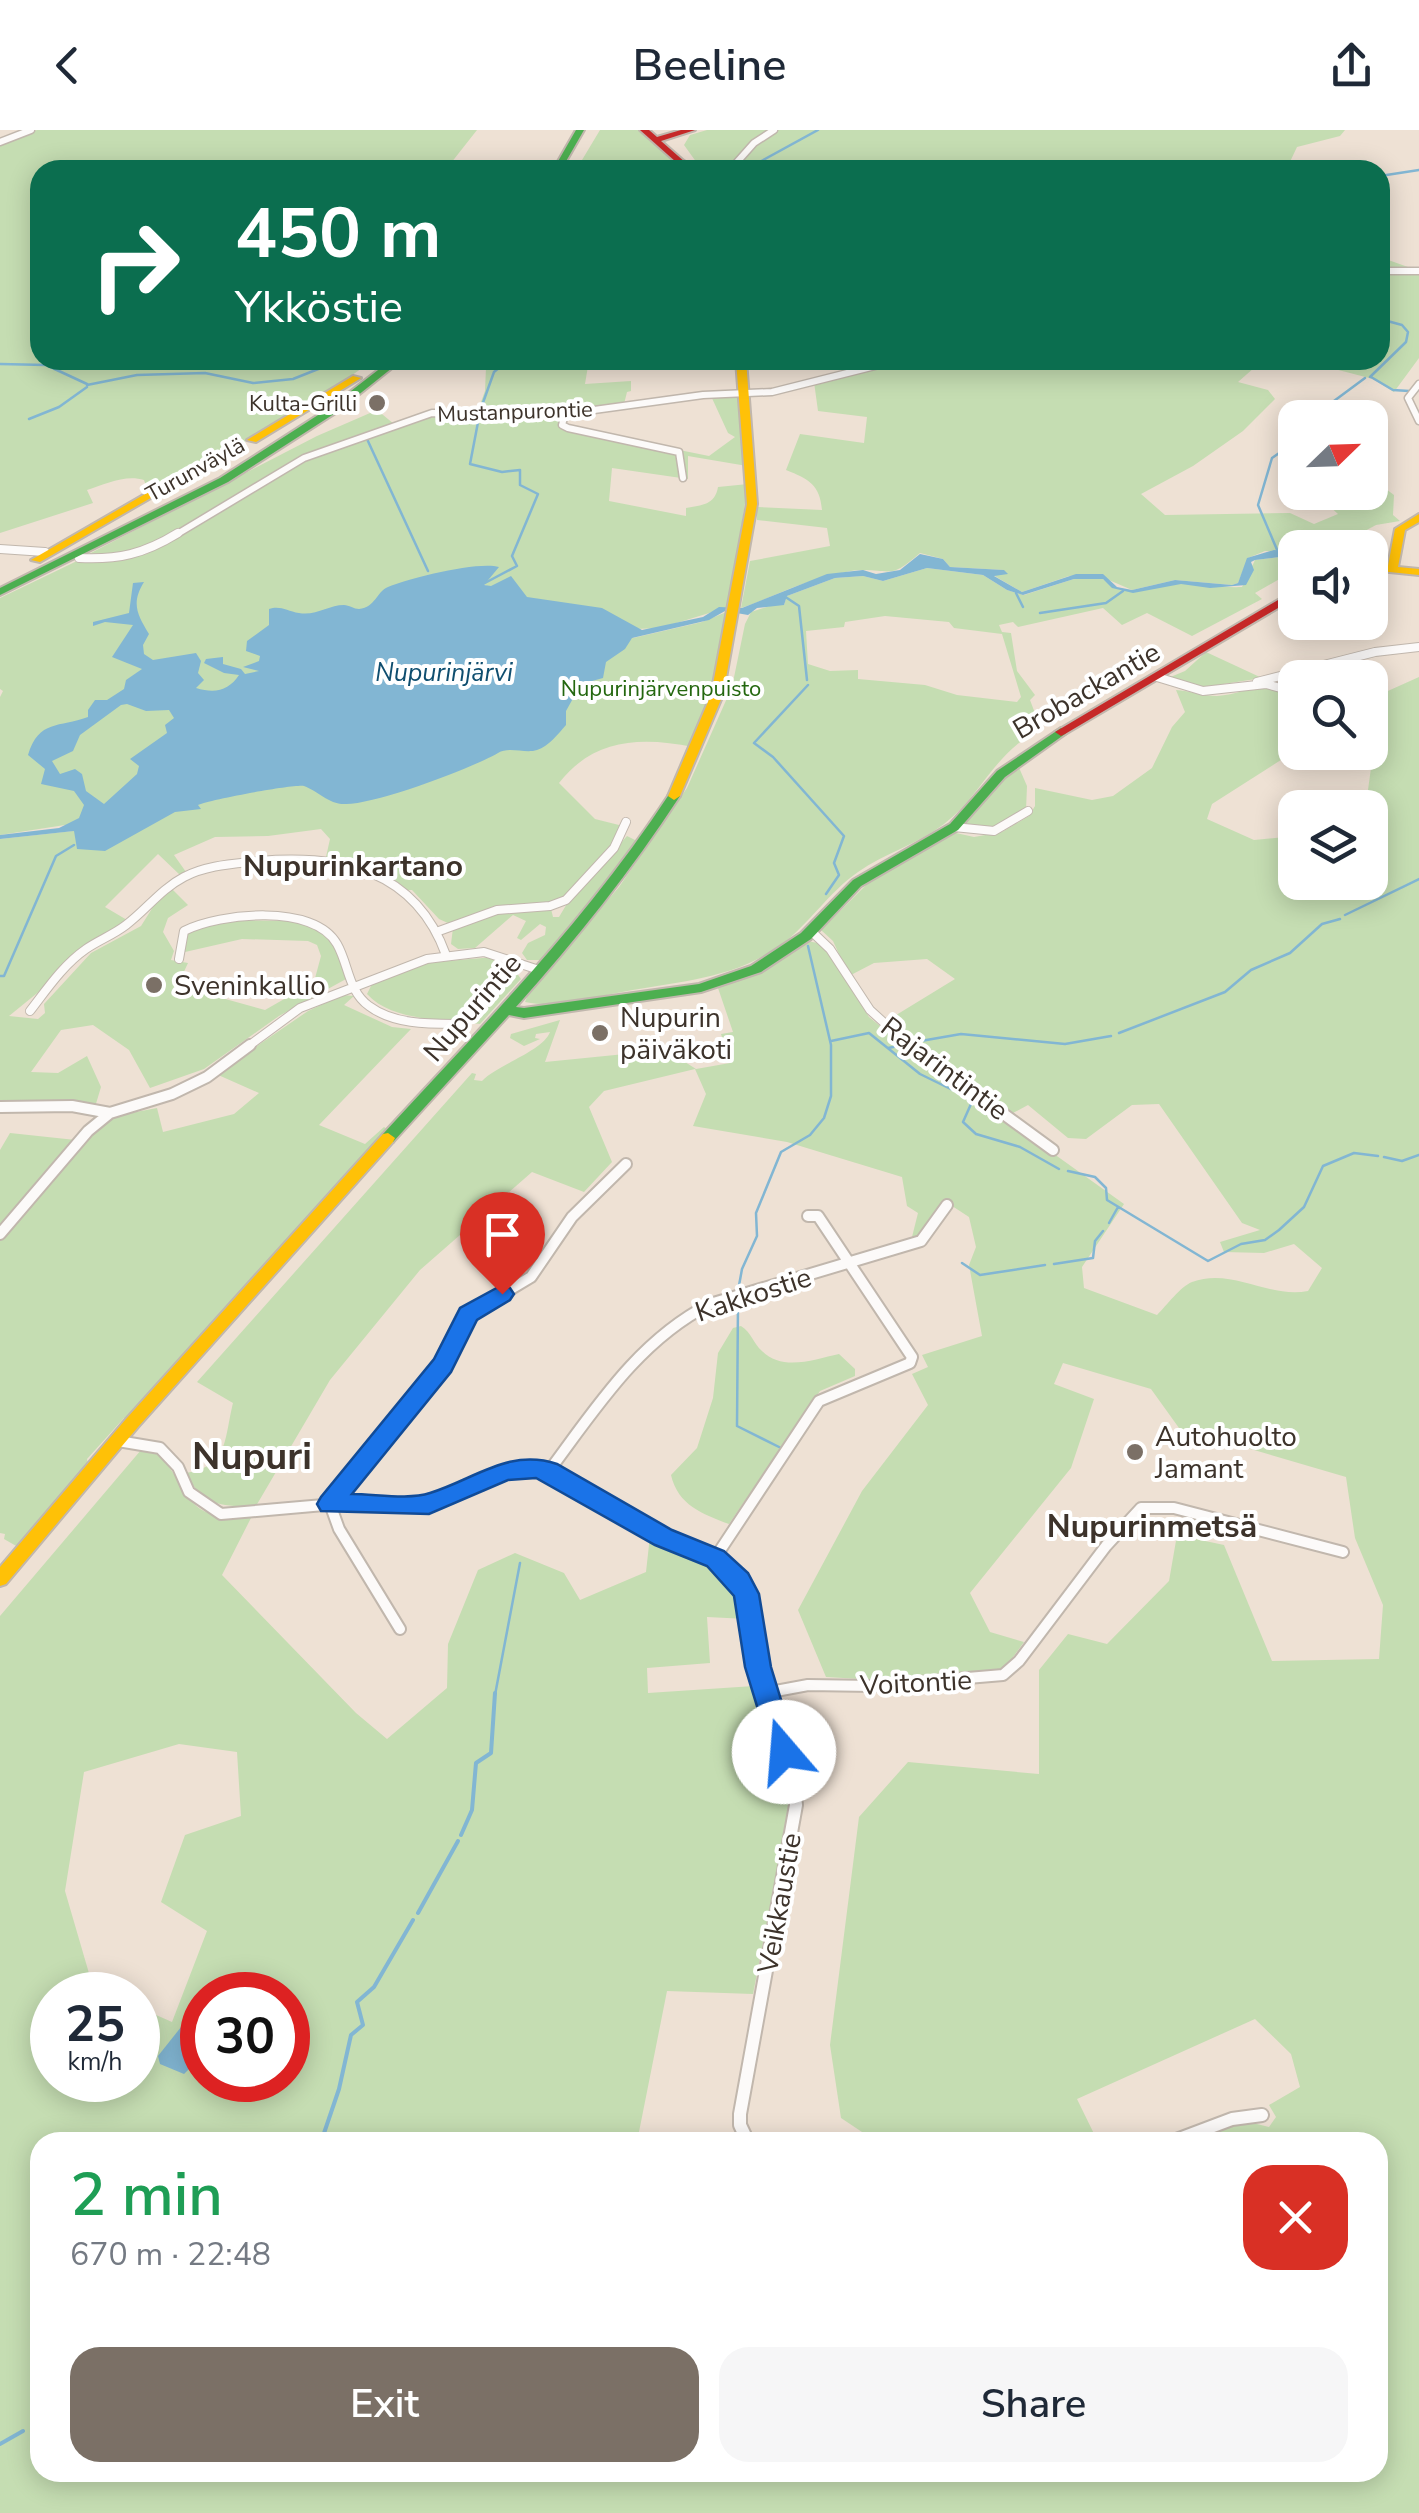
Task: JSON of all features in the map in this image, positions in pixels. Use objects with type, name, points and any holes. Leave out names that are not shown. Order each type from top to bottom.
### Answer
[{"type":"main road","points":[[651,135],[677,130]]},
{"type":"main road","points":[[651,135],[692,130]]},
{"type":"main road","points":[[566,160],[588,132]]},
{"type":"main road","points":[[575,160],[588,132]]},
{"type":"main road","points":[[651,135],[674,160]]},
{"type":"main road","points":[[252,440],[368,370]]},
{"type":"main road","name":"Turunväylä","points":[[0,581],[143,514],[224,469],[323,406],[370,370]]},
{"type":"main road","name":"Turunväylä","points":[[0,592],[224,480],[333,410],[386,370]]},
{"type":"main road","points":[[377,386],[391,370]]},
{"type":"main road","name":"Nupurintie","points":[[0,1579],[118,1441],[539,970],[645,844],[679,788],[717,695],[752,504],[742,370]]},
{"type":"main road","points":[[224,480],[315,435]]},
{"type":"main road","points":[[0,581],[156,492]]},
{"type":"main road","points":[[1393,568],[1394,542],[1408,522]]},
{"type":"main road","points":[[1388,568],[1419,572]]},
{"type":"main road","name":"Brobackantie","points":[[504,1009],[512,1014],[720,984],[771,961],[811,931],[857,883],[954,826],[1013,762],[1278,603]]},
{"type":"street","points":[[0,142],[32,130]]},
{"type":"street","points":[[739,160],[754,143],[774,130]]},
{"type":"street","points":[[1390,272],[1419,271]]},
{"type":"street","name":"Mustanpurontie","points":[[79,558],[112,560],[149,551],[304,458],[426,414],[565,414],[691,396],[772,392],[859,370]]},
{"type":"street","points":[[1419,384],[1408,398],[1419,422]]},
{"type":"street","points":[[565,414],[562,425],[568,428],[680,452],[683,478]]},
{"type":"street","points":[[0,549],[45,552]]},
{"type":"street","points":[[1157,677],[1209,692],[1375,652],[1419,646]]},
{"type":"street","points":[[1258,682],[1278,684]]},
{"type":"street","points":[[954,826],[970,832],[993,833],[1028,811]]},
{"type":"street","points":[[439,930],[498,910],[550,906],[566,900],[614,848],[626,822]]},
{"type":"street","points":[[30,1012],[86,949],[124,928],[171,884],[210,867],[297,858],[329,860],[395,888],[426,913],[439,930],[446,955]]},
{"type":"street","points":[[179,959],[179,941],[184,930],[203,919],[300,920],[318,924],[338,943],[346,974],[370,1006],[421,1022],[460,1024]]},
{"type":"street","name":"Rajarintintie","points":[[811,931],[828,942],[842,973],[882,1022],[1053,1150]]},
{"type":"street","points":[[0,1234],[88,1131],[110,1113],[196,1084],[288,1014],[414,963],[446,955],[492,953],[539,970]]},
{"type":"street","points":[[0,1107],[72,1106],[110,1113]]},
{"type":"street","points":[[330,1504],[442,1365],[468,1314],[531,1277],[572,1218],[626,1164]]},
{"type":"street","name":"Kakkostie","points":[[549,1471],[664,1327],[707,1302],[739,1298],[921,1240],[947,1205]]},
{"type":"street","points":[[715,1558],[819,1401],[910,1363],[912,1357],[818,1216],[808,1216]]},
{"type":"street","points":[[118,1441],[160,1448],[178,1466],[189,1492],[221,1514],[330,1504],[429,1504],[515,1468],[549,1471]]},
{"type":"street","name":"Veikkaustie","points":[[549,1471],[664,1538],[715,1558],[739,1580],[747,1594],[764,1693],[794,1784],[796,1805],[740,2114],[743,2132]]},
{"type":"street","points":[[330,1504],[339,1529],[400,1629]]},
{"type":"street","name":"Voitontie","points":[[764,1693],[808,1685],[873,1686],[1002,1675],[1019,1662],[1106,1546],[1141,1508],[1174,1508],[1342,1552]]},
{"type":"street","points":[[1198,2132],[1232,2119],[1262,2115]]},
{"type":"green space","points":[[37,130],[477,130],[453,160],[30,160],[30,370],[359,370],[282,421],[148,492],[144,480],[115,480],[87,490],[93,503],[0,533],[0,144]]},
{"type":"green space","points":[[600,130],[639,130],[673,160],[582,160]]},
{"type":"green space","points":[[707,130],[770,130],[736,160],[695,160],[684,145],[690,135]]},
{"type":"green space","points":[[778,130],[1345,130],[1340,136],[1297,147],[1291,160],[742,160],[755,145]]},
{"type":"green space","points":[[1390,261],[1419,271],[1419,358],[1394,392],[1373,379],[1338,370],[1390,370]]},
{"type":"green space","points":[[486,370],[587,370],[585,384],[631,381],[624,404],[546,414],[478,410],[485,391]]},
{"type":"green space","points":[[871,370],[1252,370],[1238,382],[1268,390],[1275,399],[1243,431],[1193,466],[1141,494],[1165,515],[1290,513],[1314,524],[1338,514],[1334,510],[1388,510],[1388,490],[1394,495],[1393,515],[1400,521],[1367,530],[1278,530],[1278,551],[1265,551],[1248,558],[1238,583],[1232,585],[1175,580],[1132,590],[1095,574],[1069,576],[1022,592],[993,575],[1004,570],[950,567],[943,559],[920,553],[893,571],[845,572],[741,608],[750,561],[830,546],[827,528],[757,520],[757,507],[822,510],[812,484],[786,470],[800,434],[864,443],[867,417],[818,411],[814,382]]},
{"type":"green space","name":"Nupurinjärvenpuisto","points":[[711,396],[741,398],[747,466],[688,456],[688,479],[612,468],[609,501],[686,516],[686,508],[711,501],[718,487],[748,484],[729,607],[660,628],[636,629],[633,638],[702,622],[729,611],[714,689],[693,747],[655,742],[620,744],[587,757],[559,783],[595,819],[623,826],[613,845],[565,898],[546,904],[501,907],[450,924],[439,919],[412,890],[403,890],[326,857],[330,839],[321,829],[215,837],[174,855],[186,872],[180,875],[158,854],[105,907],[127,920],[9,1016],[38,1019],[45,1013],[44,1004],[91,953],[141,926],[153,907],[172,889],[188,905],[168,918],[163,932],[174,951],[171,960],[188,963],[181,978],[193,990],[265,1010],[314,982],[321,956],[317,945],[308,941],[242,939],[185,952],[185,934],[212,920],[298,921],[324,930],[336,948],[346,979],[279,1016],[204,1069],[150,1088],[129,1050],[93,1025],[61,1030],[31,1072],[58,1073],[87,1056],[101,1087],[95,1107],[0,1107],[0,839],[73,831],[65,825],[0,835],[0,598],[77,561],[114,561],[147,554],[308,459],[434,414],[566,415],[564,424],[570,428],[709,456],[735,437],[728,433]],"holes":[[[483,584],[533,608],[287,647]]]},
{"type":"green space","points":[[377,410],[394,424],[294,460],[142,552],[85,556],[317,436]]},
{"type":"green space","points":[[1278,557],[1278,580],[1255,593],[1262,599],[1192,636],[1147,613],[1122,625],[1103,608],[1018,627],[1013,622],[999,625],[1002,632],[1011,633],[1017,671],[1035,695],[1030,700],[1041,729],[1011,749],[944,824],[858,872],[791,937],[743,966],[684,982],[562,1003],[525,1002],[530,990],[619,887],[687,788],[732,687],[751,612],[784,605],[787,596],[835,578],[863,576],[883,581],[927,568],[983,575],[1024,595],[1074,579],[1103,579],[1130,591],[1178,584],[1242,587],[1255,560]],"holes":[[[885,616],[949,622],[954,628],[1002,634],[1021,697],[1017,702],[957,695],[925,685],[858,679],[858,670],[830,671],[808,664],[806,631],[844,627],[845,622]]]},
{"type":"green space","points":[[1206,652],[1262,678],[1198,688],[1168,678],[1185,671]]},
{"type":"green space","points":[[1419,677],[1419,2513],[0,2513],[0,1616],[141,1450],[160,1455],[194,1504],[203,1510],[230,1517],[252,1516],[222,1575],[356,1713],[387,1739],[447,1688],[448,1644],[478,1570],[515,1553],[564,1573],[580,1600],[646,1572],[650,1536],[712,1565],[735,1586],[747,1619],[707,1617],[710,1663],[647,1668],[648,1693],[754,1686],[786,1783],[789,1810],[753,1994],[667,1991],[639,2132],[30,2132],[30,2482],[1388,2482],[1388,2132],[1208,2132],[1241,2120],[1269,2127],[1276,2117],[1269,2105],[1300,2087],[1291,2054],[1255,2019],[1077,2099],[1093,2132],[862,2132],[841,2118],[830,2045],[859,1817],[908,1762],[1039,1774],[1039,1670],[1068,1634],[1107,1644],[1169,1581],[1177,1535],[1224,1545],[1272,1661],[1379,1659],[1383,1605],[1355,1538],[1346,1477],[1179,1428],[1151,1389],[1063,1363],[1054,1384],[1094,1399],[1071,1468],[970,1593],[990,1632],[1024,1642],[1003,1671],[878,1680],[826,1677],[798,1610],[862,1491],[928,1405],[912,1374],[928,1367],[922,1355],[982,1336],[969,1265],[976,1247],[969,1217],[946,1202],[920,1238],[912,1237],[918,1213],[907,1206],[902,1177],[787,1142],[693,1126],[706,1094],[695,1069],[604,1091],[589,1107],[612,1162],[584,1192],[532,1172],[420,1270],[330,1380],[256,1506],[214,1502],[199,1492],[186,1473],[210,1464],[217,1457],[226,1439],[233,1403],[197,1382],[472,1073],[476,1074],[474,1080],[482,1081],[539,1045],[550,1032],[536,1034],[535,1038],[540,1039],[524,1046],[510,1038],[511,1034],[560,1020],[545,1062],[635,1053],[674,1055],[696,1069],[730,1063],[721,1034],[733,1032],[718,988],[765,969],[807,941],[823,944],[869,1017],[917,1056],[1124,1204],[1082,1267],[1084,1288],[1157,1315],[1187,1284],[1207,1278],[1236,1280],[1279,1291],[1308,1291],[1322,1268],[1294,1244],[1264,1253],[1224,1252],[1220,1242],[1260,1230],[1242,1223],[1159,1104],[1132,1105],[1086,1139],[1068,1138],[1028,1105],[1013,1113],[888,1020],[955,979],[927,959],[874,963],[849,976],[833,941],[821,930],[870,881],[956,833],[974,837],[1002,832],[1029,816],[1035,806],[1035,788],[1092,800],[1113,796],[1152,768],[1172,727],[1185,712],[1176,690],[1217,696],[1257,688],[1278,689],[1278,762],[1212,804],[1207,819],[1254,840],[1278,838],[1278,900],[1388,900],[1388,790],[1368,790],[1371,770],[1388,770],[1388,691]],"holes":[[[179,1744],[237,1752],[241,1816],[185,1835],[161,1902],[207,1931],[191,1972],[310,1972],[310,2102],[180,2102],[180,2001],[172,2022],[160,2017],[160,2102],[30,2102],[30,1972],[89,1972],[65,1891],[84,1772]]]},
{"type":"green space","points":[[1017,763],[1027,786],[1026,810],[992,831],[962,827]]},
{"type":"green space","points":[[627,836],[638,847],[542,960],[527,960],[522,953],[528,943],[545,935],[546,927],[540,924],[521,940],[517,938],[526,921],[513,915],[475,948],[458,949],[451,944],[453,928],[499,912],[551,909],[553,917],[559,917]]},
{"type":"green space","points":[[494,957],[509,962],[521,979],[480,1024],[405,1014],[390,1010],[367,994],[373,982],[424,963]]},
{"type":"green space","points":[[343,995],[354,996],[344,1005],[392,1027],[411,1029],[319,1125],[365,1144],[384,1127],[387,1129],[129,1418],[124,1418],[87,1459],[88,1464],[18,1547],[4,1539],[5,1534],[0,1533],[0,1150],[10,1133],[85,1141],[115,1116],[157,1108],[163,1132],[234,1114],[259,1093],[216,1074],[308,1011]]},
{"type":"green space","points":[[741,1326],[770,1357],[799,1362],[839,1354],[855,1369],[855,1376],[820,1391],[729,1524],[685,1501],[671,1475],[697,1448],[713,1398],[718,1353],[733,1328]]},
{"type":"water","name":"Nupurinjärvi","points":[[1278,550],[1278,557],[1251,562],[1254,570],[1246,585],[1210,588],[1181,584],[1133,593],[1112,588],[1103,579],[1074,579],[1023,595],[983,575],[927,568],[883,581],[863,576],[835,578],[787,596],[784,605],[757,608],[748,615],[725,611],[709,620],[632,638],[625,649],[606,662],[603,678],[581,684],[566,711],[566,725],[537,750],[502,751],[424,784],[360,802],[334,802],[304,786],[217,800],[198,805],[201,809],[175,812],[105,851],[77,849],[74,831],[0,839],[0,835],[59,828],[79,818],[84,805],[74,791],[41,784],[45,769],[28,755],[44,730],[88,717],[95,700],[107,700],[124,689],[126,680],[142,669],[112,657],[133,625],[105,622],[93,626],[93,622],[129,613],[133,583],[144,582],[137,602],[149,634],[143,645],[144,654],[153,660],[196,653],[201,661],[198,673],[204,680],[196,688],[210,691],[226,687],[239,675],[224,673],[204,663],[206,659],[223,657],[223,664],[245,674],[259,671],[243,667],[259,661],[260,656],[246,651],[247,641],[269,625],[269,609],[305,614],[344,605],[359,609],[388,587],[460,568],[499,567],[484,585],[491,586],[511,576],[527,597],[602,608],[642,630],[703,617],[719,607],[742,608],[827,574],[900,570],[920,554],[943,559],[950,567],[1004,570],[1008,574],[994,576],[1022,592],[1076,574],[1103,574],[1117,587],[1132,590],[1175,580],[1238,583],[1247,558]],"holes":[[[121,705],[146,711],[169,710],[174,718],[165,725],[167,733],[130,759],[139,766],[137,774],[104,804],[86,791],[82,774],[75,769],[60,774],[52,761],[73,751],[80,735]]]},
{"type":"water","points":[[180,2028],[180,2072],[160,2064],[160,2053]]},
{"type":"waterway","points":[[763,160],[818,130]]},
{"type":"waterway","points":[[1390,174],[1419,170]]},
{"type":"waterway","points":[[1390,322],[1402,325],[1408,332],[1406,342],[1390,358]]},
{"type":"waterway","points":[[0,364],[30,365]]},
{"type":"waterway","points":[[57,370],[87,384]]},
{"type":"waterway","points":[[87,385],[137,375],[205,373],[253,383],[293,379],[316,370]]},
{"type":"waterway","points":[[480,411],[496,370]]},
{"type":"waterway","points":[[1370,377],[1377,370]]},
{"type":"waterway","points":[[1371,377],[1393,390],[1409,391]]},
{"type":"waterway","points":[[1335,400],[1365,378]]},
{"type":"waterway","points":[[29,419],[59,407],[87,387]]},
{"type":"waterway","points":[[479,417],[470,464],[502,472],[520,470],[520,485],[538,494],[512,556],[517,566],[483,584]]},
{"type":"waterway","points":[[367,439],[428,571]]},
{"type":"waterway","points":[[1278,454],[1272,458],[1258,505],[1278,552]]},
{"type":"waterway","points":[[1040,613],[1106,603],[1123,591]]},
{"type":"waterway","points":[[1016,593],[1023,607]]},
{"type":"waterway","points":[[784,596],[799,606],[807,680]]},
{"type":"waterway","points":[[808,685],[754,743],[773,757],[844,836],[834,863],[839,875],[826,894]]},
{"type":"waterway","points":[[0,976],[4,976],[56,856],[74,845]]},
{"type":"waterway","points":[[1345,915],[1419,879]]},
{"type":"waterway","points":[[1119,1033],[1225,992],[1251,970],[1290,953],[1322,924],[1340,919]]},
{"type":"waterway","points":[[738,1291],[742,1269],[757,1236],[756,1213],[781,1152],[810,1135],[824,1118],[831,1096],[831,1045],[808,946]]},
{"type":"waterway","points":[[831,1041],[869,1033],[920,1074],[969,1098],[971,1104],[963,1122],[976,1134],[1020,1147],[1059,1169]]},
{"type":"waterway","points":[[915,1042],[961,1034],[1065,1044],[1111,1036]]},
{"type":"waterway","points":[[888,1048],[904,1045]]},
{"type":"waterway","points":[[1068,1171],[1095,1177],[1106,1188],[1107,1200],[1208,1261],[1241,1244],[1265,1240],[1279,1230],[1304,1207],[1323,1166],[1354,1153],[1378,1156]]},
{"type":"waterway","points":[[1384,1157],[1402,1161],[1419,1155]]},
{"type":"waterway","points":[[1109,1223],[1118,1207]]},
{"type":"waterway","points":[[1054,1264],[1093,1258],[1095,1241],[1103,1231]]},
{"type":"waterway","points":[[962,1263],[980,1275],[1045,1265]]},
{"type":"waterway","points":[[738,1303],[737,1426],[781,1448]]},
{"type":"waterway","points":[[495,1695],[520,1563]]},
{"type":"waterway","points":[[461,1835],[472,1810],[476,1763],[491,1753],[495,1693]]},
{"type":"waterway","points":[[418,1913],[458,1841]]},
{"type":"waterway","points":[[324,2132],[351,2035],[363,2025],[357,2002],[374,1987],[413,1920]]},
{"type":"waterway","points":[[0,2444],[23,2431]]},
{"type":"traffic: fast","points":[[563,160],[580,130]]},
{"type":"traffic: fast","points":[[0,592],[224,480],[333,410],[384,370]]},
{"type":"traffic: fast","points":[[504,1009],[524,1013],[701,988],[756,969],[806,936],[857,883],[954,827],[1001,774],[1061,732]]},
{"type":"traffic: fast","points":[[388,1138],[576,931],[674,796]]},
{"type":"traffic: slow","points":[[674,796],[717,695],[752,504],[742,370]]},
{"type":"traffic: slow","points":[[252,440],[356,378]]},
{"type":"traffic: slow","points":[[36,560],[156,492]]},
{"type":"traffic: slow","points":[[1393,567],[1400,529],[1419,517]]},
{"type":"traffic: slow","points":[[1388,569],[1419,572]]},
{"type":"traffic: slow","points":[[0,1579],[132,1423],[388,1138]]},
{"type":"traffic: jam","points":[[644,130],[678,160]]},
{"type":"traffic: jam","points":[[658,139],[691,130]]},
{"type":"traffic: jam","points":[[1061,732],[1278,603]]},
{"type":"place","name":"Kulta-Grilli","points":[[377,403]]},
{"type":"place","name":"Sveninkallio","points":[[154,985]]},
{"type":"place","name":"Nupurin päiväkoti","points":[[600,1033]]},
{"type":"place","name":"Autohuolto Jamant","points":[[1135,1452]]},
{"type":"district","name":"Nupurinkartano","points":[[353,866]]},
{"type":"district","name":"Nupuri","points":[[252,1456]]},
{"type":"district","name":"Nupurinmetsä","points":[[1152,1526]]},
{"type":"route","points":[[502,1294],[468,1314],[442,1365],[330,1504],[429,1504],[506,1470],[536,1468],[549,1471],[664,1538],[715,1558],[739,1580],[747,1594],[764,1693],[784,1752]]}]
